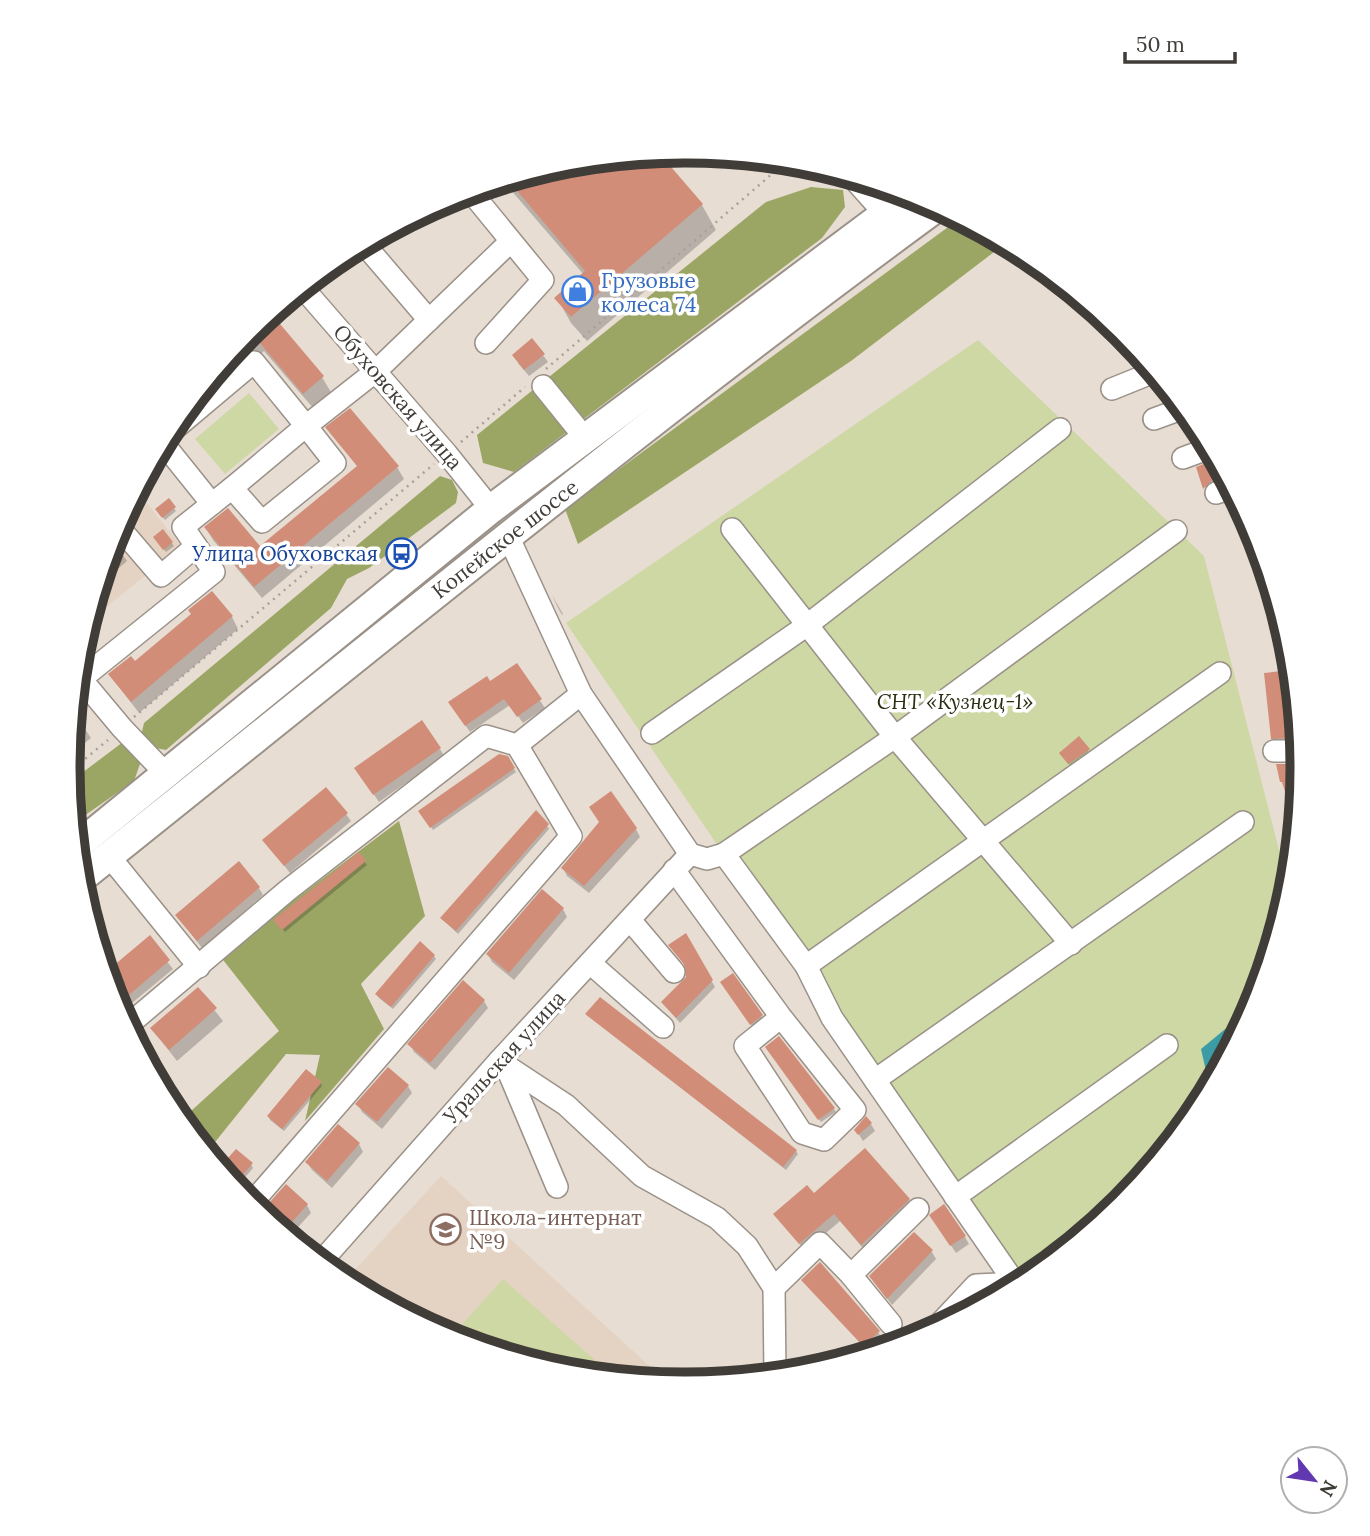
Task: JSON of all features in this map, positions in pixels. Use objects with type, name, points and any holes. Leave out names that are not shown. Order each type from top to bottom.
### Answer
[{"type":"main road","name":"Копейское шоссе","points":[[85,840],[491,509],[899,203]]},
{"type":"main road","name":"Копейское шоссе","points":[[90,871],[508,536],[822,291],[927,215]]},
{"type":"main road","points":[[491,509],[508,536]]},
{"type":"street","points":[[864,191],[884,214]]},
{"type":"street","points":[[478,201],[542,280],[486,343]]},
{"type":"street","points":[[89,671],[214,572],[183,527],[376,371],[510,242]]},
{"type":"street","points":[[371,252],[429,320]]},
{"type":"street","name":"Обуховская улица","points":[[309,295],[491,509]]},
{"type":"street","points":[[199,408],[254,362],[335,463],[262,522],[232,488]]},
{"type":"street","points":[[1112,389],[1145,376]]},
{"type":"street","points":[[537,381],[584,438]]},
{"type":"street","points":[[1154,419],[1174,412]]},
{"type":"street","points":[[652,733],[806,626],[1060,429]]},
{"type":"street","points":[[170,452],[212,504]]},
{"type":"street","points":[[1183,458],[1200,452]]},
{"type":"street","points":[[732,529],[895,737],[1071,944]]},
{"type":"street","points":[[508,536],[580,694],[690,854],[707,859],[724,854],[895,737],[1176,531]]},
{"type":"street","points":[[127,537],[161,576],[196,546]]},
{"type":"street","points":[[806,967],[1220,673]]},
{"type":"street","points":[[86,687],[166,774]]},
{"type":"street","points":[[517,745],[580,694]]},
{"type":"street","points":[[136,1019],[289,890],[486,737],[517,745],[571,836],[258,1195]]},
{"type":"street","points":[[1274,751],[1289,751]]},
{"type":"street","points":[[875,1080],[1243,822]]},
{"type":"street","name":"Уральская улица","points":[[327,1255],[690,854]]},
{"type":"street","points":[[724,854],[806,967],[832,1018],[955,1197],[1003,1282]]},
{"type":"street","points":[[109,856],[199,967]]},
{"type":"street","points":[[674,870],[781,1017],[855,1110],[824,1140],[802,1132],[745,1046],[781,1017]]},
{"type":"street","points":[[630,920],[674,972]]},
{"type":"street","points":[[590,963],[663,1027]]},
{"type":"street","points":[[955,1197],[1167,1045]]},
{"type":"street","points":[[502,1064],[557,1187]]},
{"type":"street","points":[[502,1064],[566,1105],[642,1176],[717,1218],[747,1246],[774,1288],[775,1365]]},
{"type":"street","points":[[851,1275],[918,1209]]},
{"type":"street","points":[[774,1288],[820,1243],[851,1275],[891,1324]]},
{"type":"street","points":[[952,1310],[976,1284],[996,1287]]},
{"type":"path","points":[[80,763],[537,381],[776,171]]},
{"type":"shaded area","points":[[144,499],[181,546],[101,611],[127,537]]},
{"type":"shaded area","name":"Школа-интернат №9","points":[[441,1176],[655,1371],[567,1361],[491,1340],[418,1310],[352,1273]]},
{"type":"green space","points":[[811,187],[843,190],[845,207],[822,238],[514,472],[483,463],[477,435],[766,202]]},
{"type":"green space","points":[[950,225],[997,250],[851,361],[578,544],[565,509]]},
{"type":"green space","name":"СНТ «Кузнец-1»","points":[[978,340],[1204,556],[1282,858],[1278,886],[1269,924],[1243,999],[1209,1070],[1188,1104],[1139,1167],[1084,1222],[1053,1248],[1012,1277],[566,623]]},
{"type":"green space","points":[[249,393],[279,429],[225,474],[195,439]]},
{"type":"green space","points":[[440,476],[452,480],[458,492],[456,503],[369,568],[347,579],[331,608],[166,750],[150,747],[141,736],[144,723]]},
{"type":"green space","points":[[123,742],[141,761],[134,781],[83,817],[80,774]]},
{"type":"green space","points":[[399,821],[425,916],[361,984],[384,1029],[305,1121],[320,1055],[286,1054],[213,1145],[189,1113],[279,1031],[220,956]]},
{"type":"green space","points":[[503,1279],[602,1366],[529,1352],[459,1328]]},
{"type":"water","points":[[1232,1023],[1207,1073],[1201,1049]]},
{"type":"building","points":[[668,164],[703,204],[571,317],[554,298],[585,271],[515,188],[567,175]]},
{"type":"building","points":[[278,322],[324,376],[303,394],[258,341]]},
{"type":"building","points":[[532,338],[545,354],[524,370],[512,355]]},
{"type":"building","points":[[350,408],[399,466],[254,587],[204,527],[228,508],[260,546],[357,466],[325,427]]},
{"type":"building","points":[[1207,463],[1216,479],[1203,489],[1196,467]]},
{"type":"building","points":[[169,498],[176,507],[162,518],[155,509]]},
{"type":"building","points":[[163,529],[173,542],[163,550],[153,537]]},
{"type":"building","points":[[212,591],[233,616],[131,702],[108,674],[131,656],[135,661],[191,614],[188,610]]},
{"type":"building","points":[[517,663],[542,699],[517,717],[504,699],[465,726],[448,702],[487,676],[490,681]]},
{"type":"building","points":[[1281,671],[1287,738],[1271,739],[1264,673]]},
{"type":"building","points":[[422,720],[441,748],[373,795],[354,768]]},
{"type":"building","points":[[1079,736],[1090,749],[1068,764],[1059,753]]},
{"type":"building","points":[[499,754],[508,756],[515,768],[430,828],[418,811]]},
{"type":"building","points":[[1276,764],[1290,764],[1288,802],[1282,782]]},
{"type":"building","points":[[326,787],[348,813],[284,866],[262,840]]},
{"type":"building","points":[[611,791],[637,828],[584,886],[561,868],[599,822],[589,807]]},
{"type":"building","points":[[536,810],[549,824],[456,931],[440,918]]},
{"type":"building","points":[[359,852],[366,861],[282,930],[273,920]]},
{"type":"building","points":[[239,861],[260,887],[197,941],[175,915]]},
{"type":"building","points":[[542,889],[564,908],[509,973],[486,954]]},
{"type":"building","points":[[686,933],[713,980],[676,1018],[661,1002],[686,977],[684,964],[668,945]]},
{"type":"building","points":[[150,935],[170,960],[126,997],[114,965]]},
{"type":"building","points":[[420,941],[435,955],[391,1007],[375,994]]},
{"type":"building","points":[[733,973],[763,1015],[750,1025],[720,982]]},
{"type":"building","points":[[463,980],[485,1000],[430,1063],[407,1044]]},
{"type":"building","points":[[198,987],[217,1008],[169,1050],[150,1028]]},
{"type":"building","points":[[600,997],[797,1150],[783,1167],[585,1014]]},
{"type":"building","points":[[779,1036],[835,1108],[818,1120],[765,1047]]},
{"type":"building","points":[[388,1067],[409,1085],[377,1122],[355,1104]]},
{"type":"building","points":[[306,1069],[322,1082],[282,1129],[267,1116]]},
{"type":"building","points":[[866,1116],[872,1123],[858,1135],[854,1130]]},
{"type":"building","points":[[338,1124],[360,1143],[327,1181],[305,1162]]},
{"type":"building","points":[[865,1148],[910,1199],[861,1245],[834,1214],[799,1244],[773,1214],[807,1185],[814,1193]]},
{"type":"building","points":[[236,1149],[253,1163],[241,1177],[226,1161]]},
{"type":"building","points":[[286,1184],[308,1204],[289,1225],[268,1204]]},
{"type":"building","points":[[944,1204],[966,1236],[950,1246],[929,1215]]},
{"type":"building","points":[[914,1232],[933,1250],[887,1299],[869,1276]]},
{"type":"building","points":[[820,1262],[880,1331],[862,1345],[801,1280]]},
{"type":"place","name":"Грузовые колеса 74","points":[[578,292]]},
{"type":"place","name":"Улица Обуховская","points":[[401,553]]},
{"type":"place","name":"Школа-интернат №9","points":[[446,1229]]}]
